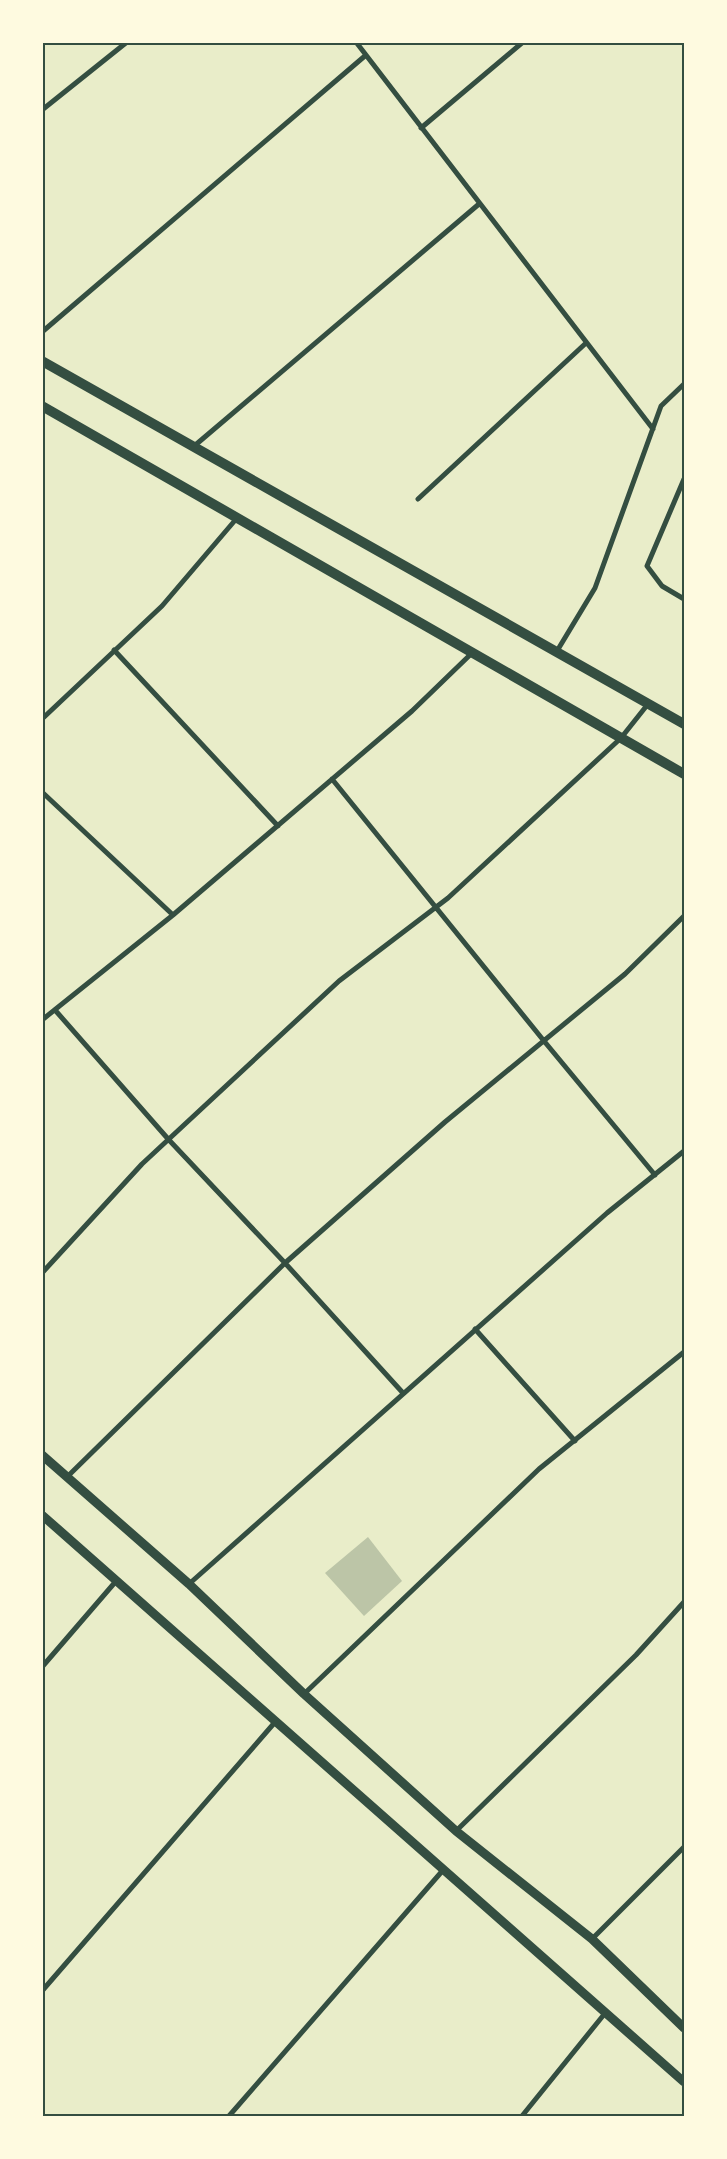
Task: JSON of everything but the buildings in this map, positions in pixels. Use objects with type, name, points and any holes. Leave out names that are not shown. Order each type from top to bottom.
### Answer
[{"type":"main road","points":[[42,361],[684,724]]},
{"type":"main road","points":[[42,406],[684,774]]},
{"type":"street","points":[[42,110],[127,42]]},
{"type":"street","points":[[356,42],[653,429]]},
{"type":"street","points":[[421,128],[523,42]]},
{"type":"street","points":[[42,332],[366,55]]},
{"type":"street","points":[[193,447],[479,204]]},
{"type":"street","points":[[418,499],[586,343]]},
{"type":"street","points":[[557,651],[595,588],[661,406],[684,384]]},
{"type":"street","points":[[684,479],[647,566],[662,586],[684,599]]},
{"type":"street","points":[[42,719],[162,606],[237,518]]},
{"type":"street","points":[[114,650],[278,826]]},
{"type":"street","points":[[42,1020],[173,915],[278,826],[412,711],[472,653]]},
{"type":"street","points":[[42,1273],[142,1164],[339,981],[436,907],[621,738],[649,704]]},
{"type":"street","points":[[332,779],[655,1175]]},
{"type":"street","points":[[42,792],[173,915]]},
{"type":"street","points":[[68,1477],[285,1263],[446,1122],[625,974],[684,916]]},
{"type":"street","points":[[55,1010],[168,1140],[285,1263],[403,1393]]},
{"type":"street","points":[[189,1584],[607,1213],[684,1151]]},
{"type":"street","points":[[475,1329],[574,1441]]},
{"type":"street","points":[[304,1694],[539,1469],[684,1352]]},
{"type":"street","points":[[42,1455],[189,1584],[304,1694],[456,1830],[592,1939],[684,2028]]},
{"type":"street","points":[[42,1515],[684,2082]]},
{"type":"street","points":[[42,1667],[117,1580]]},
{"type":"street","points":[[456,1830],[636,1655],[684,1602]]},
{"type":"street","points":[[42,1991],[276,1721]]},
{"type":"street","points":[[592,1939],[684,1847]]},
{"type":"street","points":[[229,2116],[444,1869]]},
{"type":"street","points":[[522,2116],[606,2012]]}]
